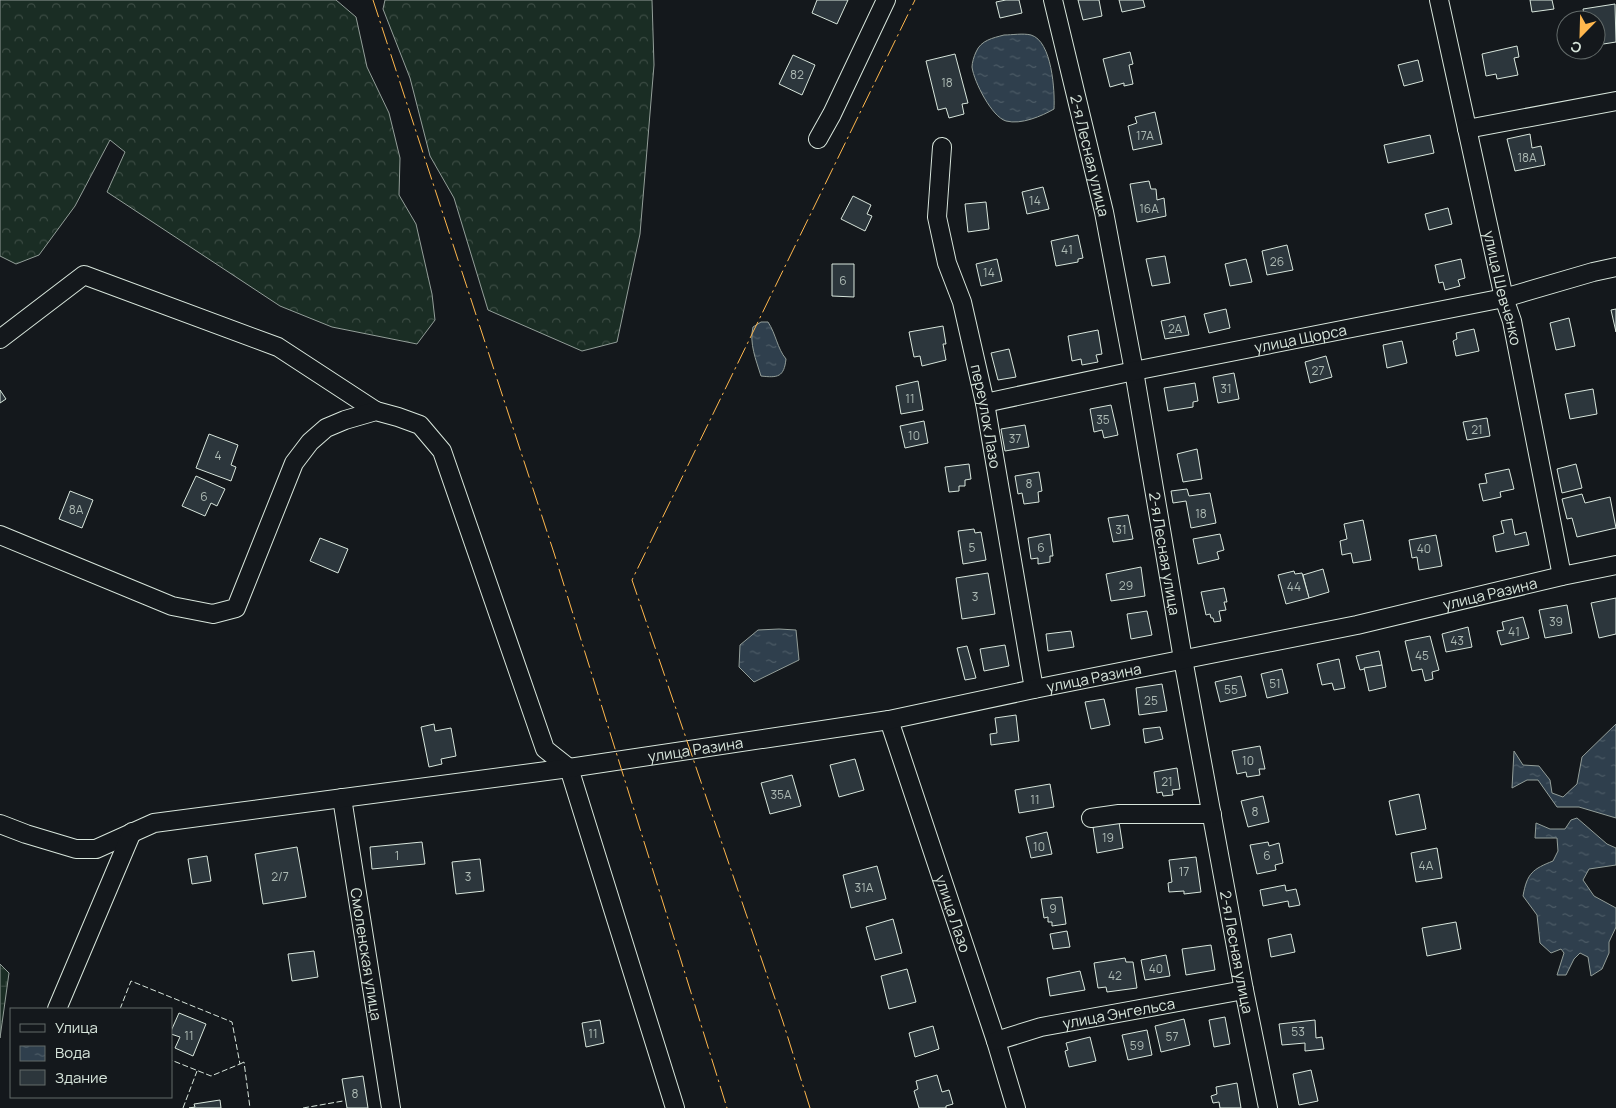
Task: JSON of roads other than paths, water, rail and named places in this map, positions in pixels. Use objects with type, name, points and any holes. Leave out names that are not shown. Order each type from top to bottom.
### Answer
[{"type":"street","points":[[818,139],[836,106],[886,0]]},
{"type":"street","name":"2-я Лесная улица","points":[[1053,0],[1104,212],[1134,371],[1182,659],[1268,1108]]},
{"type":"street","name":"улица Шевченко","points":[[1439,0],[1504,298],[1512,321],[1562,576]]},
{"type":"street","points":[[1467,129],[1616,101]]},
{"type":"street","name":"переулок Лазо","points":[[942,147],[937,217],[947,263],[962,302],[985,403],[1034,689]]},
{"type":"street","name":"улица Щорса","points":[[985,403],[1134,371],[1504,298],[1616,267]]},
{"type":"street","points":[[0,339],[84,275],[278,347],[376,411],[420,426],[442,452],[545,749],[569,768],[675,1108]]},
{"type":"street","points":[[0,535],[172,606],[213,614],[236,608],[294,463],[310,442],[326,428],[376,411]]},
{"type":"street","name":"улица Разина","points":[[0,824],[76,849],[96,849],[154,824],[569,768],[889,720],[1034,689],[1357,625],[1616,565]]},
{"type":"street","name":"улица Лазо","points":[[889,720],[996,1041],[1016,1108]]},
{"type":"street","name":"Смоленская улица","points":[[342,798],[391,1108]]},
{"type":"street","points":[[1091,818],[1119,814],[1212,814]]},
{"type":"street","points":[[57,1008],[132,832]]},
{"type":"street","name":"улица Энгельса","points":[[996,1041],[1042,1027],[1244,990]]},
{"type":"water","points":[[1004,35],[1031,35],[1038,39],[1044,47],[1053,79],[1054,109],[1031,119],[1012,122],[1001,118],[990,106],[976,81],[972,67],[976,52],[981,45],[988,40]]},
{"type":"water","points":[[761,322],[768,322],[786,359],[782,373],[772,377],[761,376],[752,345],[753,327]]},
{"type":"water","points":[[758,630],[796,630],[799,660],[754,682],[739,667],[740,645]]},
{"type":"water","points":[[1616,724],[1616,818],[1579,807],[1557,807],[1538,780],[1527,780],[1512,788],[1514,751],[1523,765],[1539,766],[1550,780],[1552,793],[1563,797],[1577,784],[1582,757]]},
{"type":"water","points":[[1577,818],[1607,844],[1616,848],[1616,865],[1589,869],[1583,880],[1594,896],[1616,908],[1616,927],[1609,942],[1609,953],[1602,969],[1591,976],[1588,957],[1580,953],[1574,959],[1566,975],[1557,975],[1564,953],[1561,949],[1551,953],[1540,943],[1537,915],[1523,896],[1532,873],[1553,861],[1558,851],[1557,838],[1535,838],[1536,823],[1550,829],[1565,829],[1571,820]]}]
